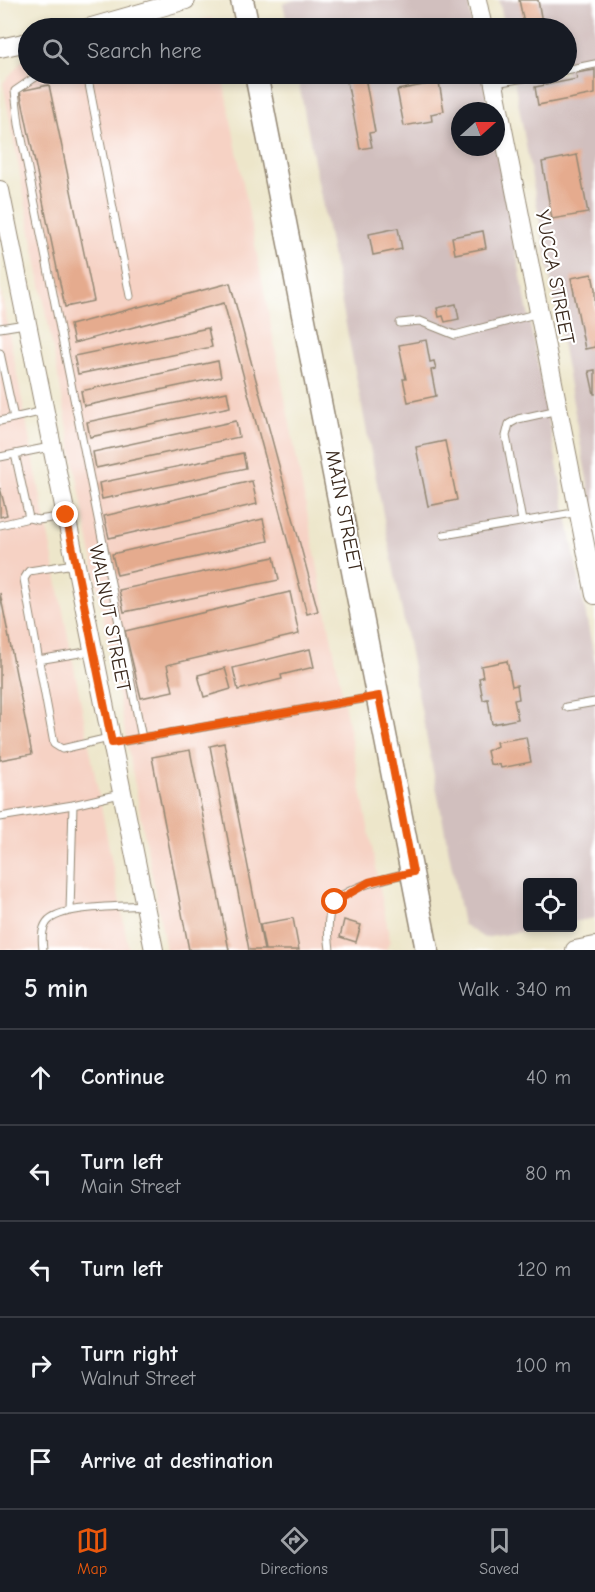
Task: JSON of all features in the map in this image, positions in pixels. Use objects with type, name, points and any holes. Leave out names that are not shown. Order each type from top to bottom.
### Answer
[{"type":"main road","points":[[242,0],[246,18]]},
{"type":"main road","name":"MAIN STREET","points":[[258,84],[428,950]]},
{"type":"street","points":[[123,18],[186,0]]},
{"type":"street","points":[[477,0],[481,18]]},
{"type":"street","points":[[0,48],[18,44]]},
{"type":"street","name":"YUCCA STREET","points":[[494,84],[595,595]]},
{"type":"street","name":"WALNUT STREET","points":[[0,190],[154,950]]},
{"type":"lane","points":[[577,67],[595,64]]},
{"type":"lane","points":[[25,84],[15,91],[19,124],[142,738]]},
{"type":"lane","points":[[89,84],[130,296]]},
{"type":"lane","points":[[400,323],[420,321],[455,335],[539,313]]},
{"type":"lane","points":[[0,328],[27,323]]},
{"type":"lane","points":[[0,353],[14,418]]},
{"type":"lane","points":[[522,521],[506,436],[509,424],[518,419],[558,410]]},
{"type":"lane","points":[[0,421],[45,411]]},
{"type":"lane","points":[[0,457],[52,447]]},
{"type":"lane","points":[[15,454],[29,518]]},
{"type":"lane","points":[[444,535],[579,512]]},
{"type":"lane","points":[[0,525],[29,518],[38,520],[66,515]]},
{"type":"lane","points":[[76,564],[29,571],[24,579],[54,744],[62,749],[112,740],[142,738],[379,696]]},
{"type":"lane","points":[[38,660],[94,650]]},
{"type":"lane","points":[[566,707],[595,702]]},
{"type":"lane","points":[[0,817],[72,805],[122,793]]},
{"type":"lane","points":[[70,911],[72,805]]},
{"type":"lane","points":[[330,950],[329,917],[335,902],[369,882],[413,872]]},
{"type":"lane","points":[[43,950],[45,924],[52,916],[70,911],[145,905]]},
{"type":"shaded area","points":[[295,0],[468,0],[471,18],[286,18],[283,3]]},
{"type":"shaded area","points":[[499,0],[595,0],[595,523],[515,84],[577,84],[577,18],[503,18]]},
{"type":"shaded area","points":[[18,66],[18,84],[224,84],[390,940],[386,950],[166,950],[3,83]]},
{"type":"shaded area","points":[[299,84],[484,84],[487,102],[451,102],[451,156],[498,156],[595,662],[595,918],[577,921],[577,878],[523,878],[523,931],[484,938],[463,924]]},
{"type":"shaded area","points":[[0,287],[129,950],[0,950]]},
{"type":"building","points":[[519,0],[538,0],[541,18],[523,18]]},
{"type":"building","points":[[595,70],[595,94],[538,105],[535,87],[551,84],[577,84],[577,73]]},
{"type":"building","points":[[348,84],[366,84],[375,132],[369,133],[372,147],[360,149]]},
{"type":"building","points":[[439,84],[444,111],[431,114],[432,121],[404,126],[397,90]]},
{"type":"building","points":[[49,85],[94,301],[65,307],[20,91]]},
{"type":"building","points":[[577,155],[588,213],[552,219],[542,162]]},
{"type":"building","points":[[398,228],[402,249],[373,255],[369,234]]},
{"type":"building","points":[[483,231],[486,248],[455,254],[452,237]]},
{"type":"building","points":[[592,274],[595,289],[595,347],[585,349],[571,278]]},
{"type":"building","points":[[230,283],[318,611],[307,614],[224,303],[74,343],[70,325]]},
{"type":"building","points":[[456,304],[459,319],[445,322],[443,316],[439,317],[437,308]]},
{"type":"building","points":[[208,328],[212,347],[78,374],[74,356]]},
{"type":"building","points":[[426,340],[430,362],[434,361],[436,369],[431,370],[436,396],[408,402],[399,345]]},
{"type":"building","points":[[218,361],[221,377],[84,406],[81,391]]},
{"type":"building","points":[[595,370],[595,394],[594,394],[589,371]]},
{"type":"building","points":[[227,392],[230,407],[90,437],[87,422]]},
{"type":"building","points":[[236,421],[239,437],[96,468],[93,452]]},
{"type":"building","points":[[445,441],[457,500],[428,506],[416,447]]},
{"type":"building","points":[[243,453],[246,468],[102,499],[99,483]]},
{"type":"building","points":[[252,481],[257,504],[109,538],[104,516]]},
{"type":"building","points":[[0,488],[7,515],[0,517]]},
{"type":"building","points":[[263,519],[268,541],[117,575],[112,554]]},
{"type":"building","points":[[274,557],[279,580],[124,612],[119,590]]},
{"type":"building","points":[[290,592],[299,634],[167,665],[173,691],[141,698],[125,631]]},
{"type":"building","points":[[0,593],[32,754],[0,760]]},
{"type":"building","points":[[310,649],[314,667],[281,675],[282,679],[238,690],[233,668]]},
{"type":"building","points":[[507,661],[512,686],[517,685],[519,699],[514,700],[518,719],[492,724],[488,699],[483,700],[479,678],[483,677],[481,666]]},
{"type":"building","points":[[225,668],[231,689],[204,697],[198,675]]},
{"type":"building","points":[[526,737],[531,762],[501,768],[500,765],[490,764],[487,751],[497,746],[496,742]]},
{"type":"building","points":[[224,743],[264,950],[249,950],[210,746]]},
{"type":"building","points":[[190,750],[229,950],[189,950],[152,757]]},
{"type":"building","points":[[293,918],[299,950],[265,950],[260,924]]},
{"type":"building","points":[[344,920],[361,925],[356,942],[340,937]]},
{"type":"route","points":[[66,515],[112,743],[379,696],[413,872],[369,882],[335,902]]}]
